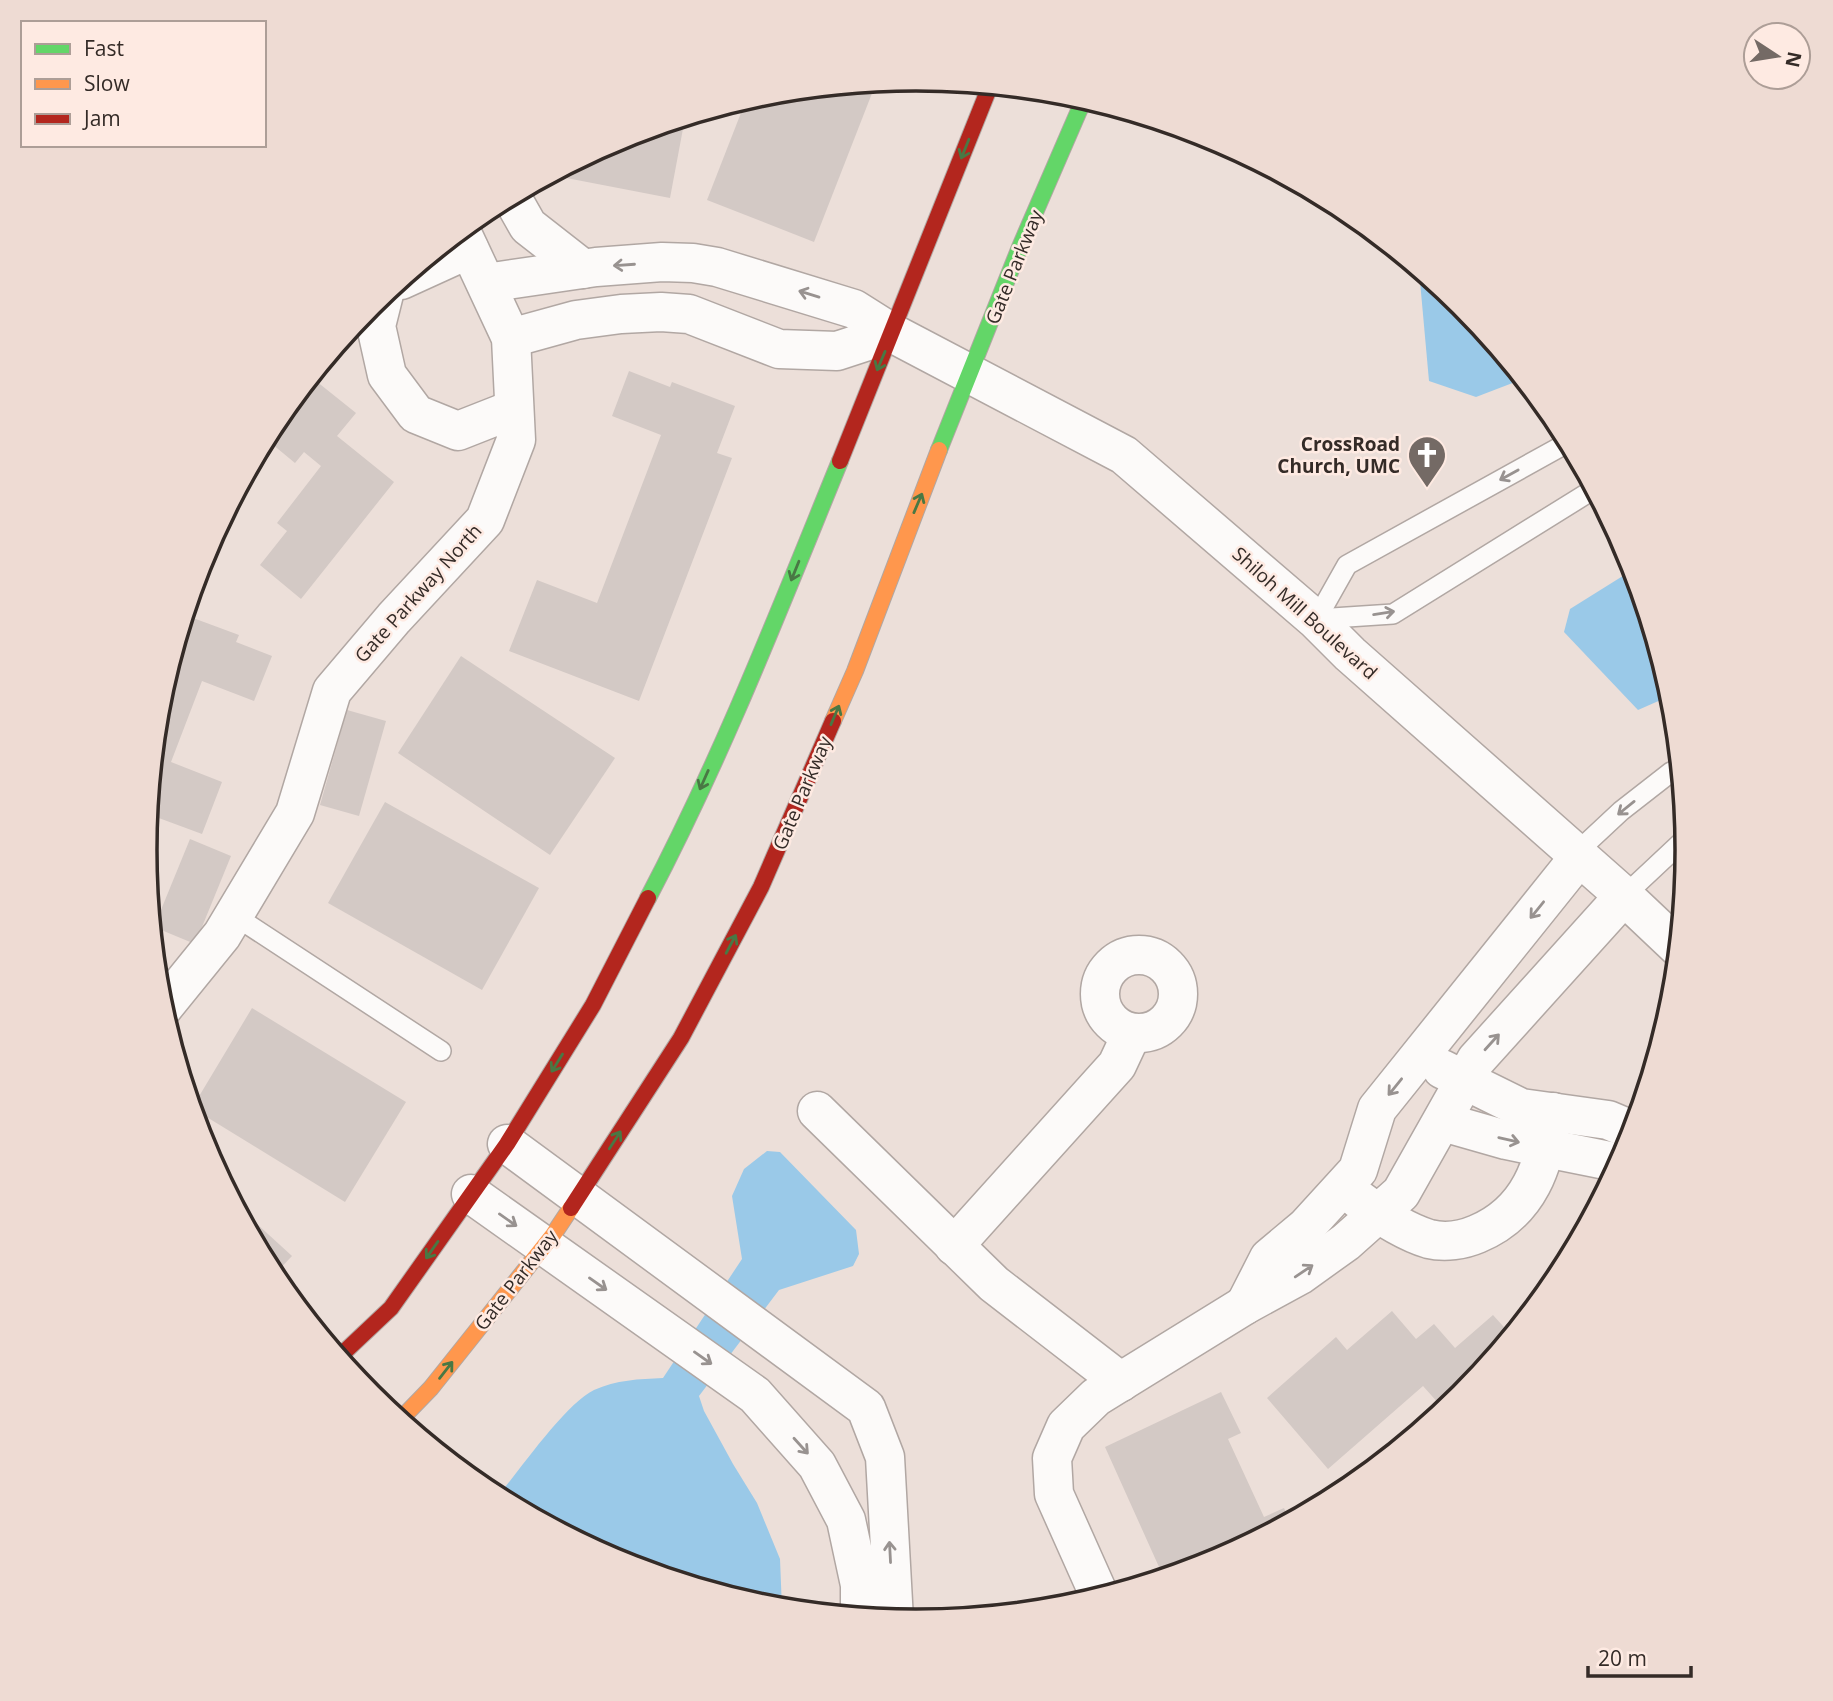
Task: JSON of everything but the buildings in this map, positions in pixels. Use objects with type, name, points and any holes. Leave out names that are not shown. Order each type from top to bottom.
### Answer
[{"type":"main road","points":[[345,1351],[391,1308],[507,1144],[593,1005],[673,851],[765,644],[987,95]]},
{"type":"main road","name":"Gate Parkway","points":[[407,1413],[431,1388],[544,1246],[578,1197],[681,1038],[761,887],[855,671],[907,528],[971,375],[1020,247],[1080,109]]},
{"type":"street","points":[[516,206],[528,226],[583,269]]},
{"type":"street","points":[[465,240],[511,338],[576,320],[660,312],[689,314],[779,349],[837,351],[892,334]]},
{"type":"street","name":"Shiloh Mill Boulevard","points":[[486,284],[583,269],[662,262],[692,263],[730,271],[854,309],[892,334],[1124,456],[1316,620],[1350,654],[1671,940]]},
{"type":"street","points":[[689,314],[692,263]]},
{"type":"street","points":[[379,313],[376,326],[387,375],[416,414],[458,431],[514,409]]},
{"type":"street","name":"Gate Parkway North","points":[[170,988],[222,935],[295,813],[332,691],[394,618],[485,520],[516,440],[511,338]]},
{"type":"street","points":[[1245,1305],[1269,1258],[1306,1227],[1358,1170],[1377,1109],[1578,855]]},
{"type":"street","points":[[1096,1588],[1054,1494],[1052,1458],[1066,1426],[1096,1397],[1245,1305],[1300,1275],[1346,1241],[1401,1192],[1476,1060],[1624,896]]},
{"type":"street","points":[[954,1246],[1117,1065],[1132,1033]]},
{"type":"street","points":[[1418,1058],[1521,1108],[1550,1130],[1610,1158]]},
{"type":"street","points":[[817,1111],[994,1284],[1121,1382]]},
{"type":"street","points":[[1443,1122],[1506,1140],[1608,1120],[1624,1127]]},
{"type":"street","points":[[1343,1187],[1377,1214],[1430,1239],[1462,1240],[1496,1226],[1523,1201],[1550,1130]]},
{"type":"street","points":[[507,1144],[866,1408],[885,1457],[893,1609]]},
{"type":"street","points":[[471,1194],[755,1395],[817,1465],[846,1520],[860,1585],[860,1607]]},
{"type":"lane","points":[[1316,620],[1347,565],[1559,447]]},
{"type":"lane","points":[[1316,620],[1393,614],[1586,494]]},
{"type":"lane","points":[[1578,855],[1621,811],[1672,772]]},
{"type":"lane","points":[[1624,896],[1676,847]]},
{"type":"lane","points":[[235,916],[440,1051]]},
{"type":"water","points":[[1420,282],[1454,313],[1514,382],[1476,397],[1429,381]]},
{"type":"water","points":[[1624,575],[1636,606],[1661,700],[1638,710],[1564,632],[1570,609]]},
{"type":"water","points":[[767,1151],[780,1152],[856,1230],[859,1254],[853,1266],[779,1290],[699,1396],[704,1411],[757,1503],[780,1559],[782,1597],[672,1570],[626,1552],[581,1532],[504,1488],[543,1439],[582,1398],[611,1384],[663,1378],[742,1259],[732,1196],[744,1169]]},
{"type":"traffic: fast","points":[[939,450],[1020,247],[1080,109]]},
{"type":"traffic: fast","points":[[648,898],[725,737],[840,461]]},
{"type":"traffic: slow","points":[[833,721],[855,671],[939,450]]},
{"type":"traffic: slow","points":[[407,1413],[431,1388],[553,1235],[571,1208]]},
{"type":"traffic: jam","points":[[840,461],[987,95]]},
{"type":"traffic: jam","points":[[571,1208],[681,1038],[761,887],[833,721]]},
{"type":"traffic: jam","points":[[345,1351],[391,1308],[507,1144],[593,1005],[648,898]]},
{"type":"place","name":"CrossRoad Church, UMC","points":[[1427,489]]}]
